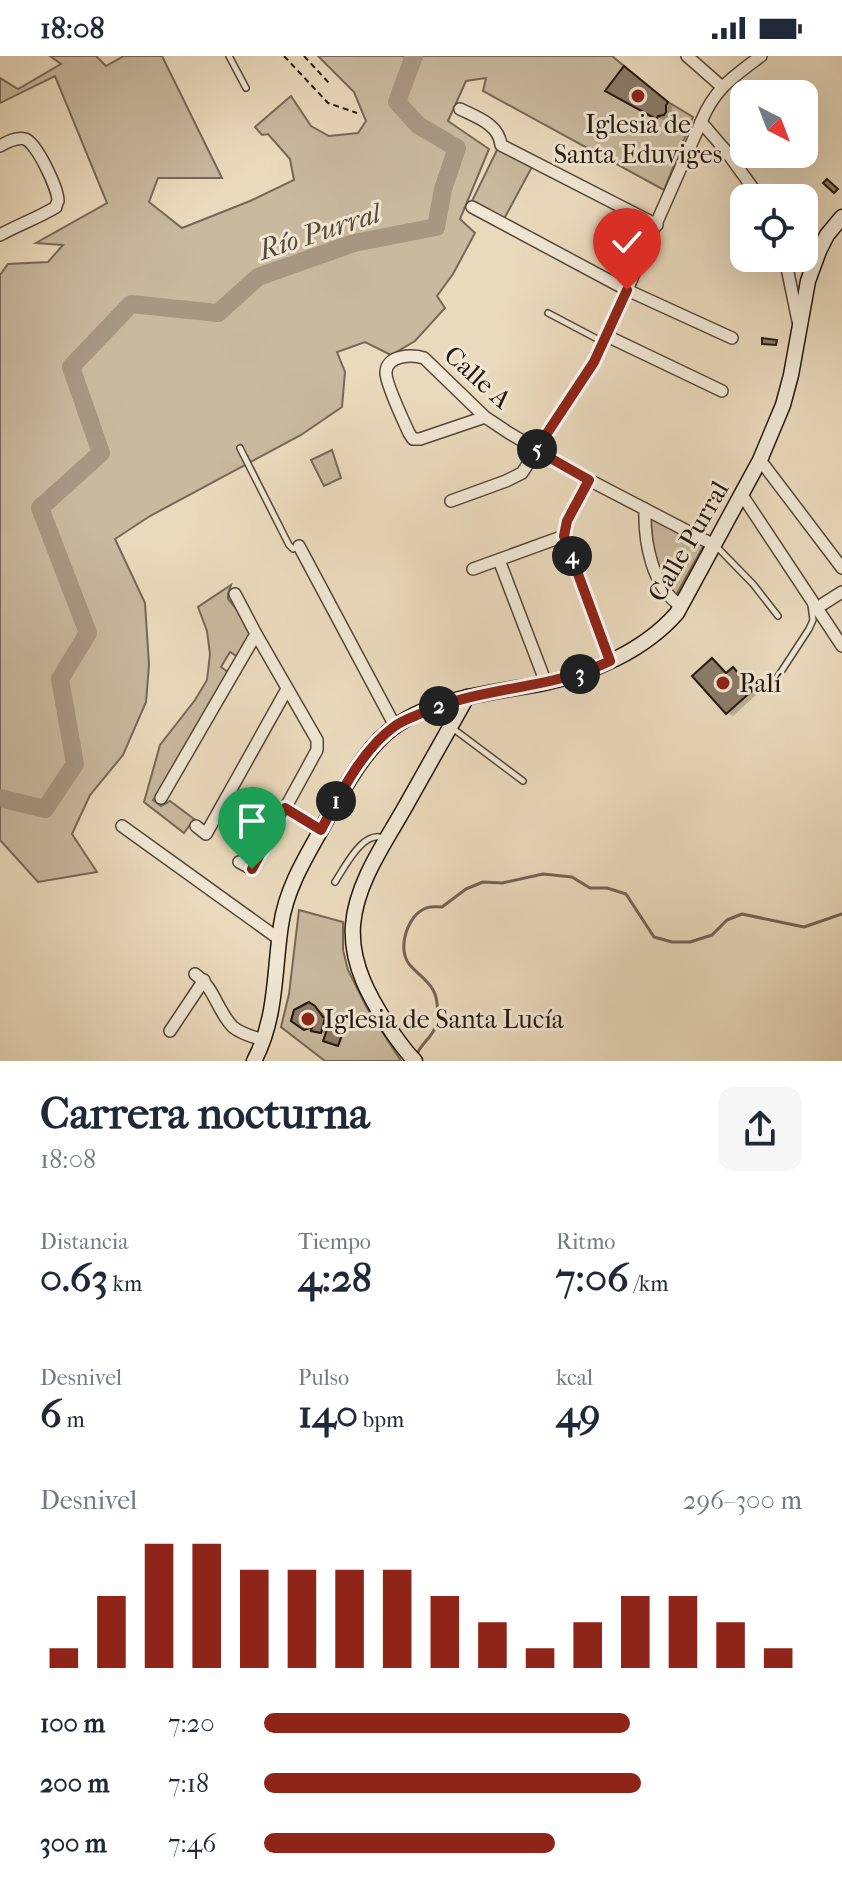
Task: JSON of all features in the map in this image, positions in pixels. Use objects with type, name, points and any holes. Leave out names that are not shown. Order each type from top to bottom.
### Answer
[{"type":"street","points":[[687,56],[721,86]]},
{"type":"street","points":[[451,501],[522,473],[594,362],[708,105],[721,86],[761,56]]},
{"type":"street","points":[[460,109],[491,125],[499,134],[501,145],[657,225]]},
{"type":"street","points":[[701,122],[750,184]]},
{"type":"street","points":[[0,146],[12,140],[27,140],[34,146],[56,192],[58,203],[50,211],[0,235]]},
{"type":"street","points":[[472,207],[627,290],[732,338]]},
{"type":"street","name":"Calle Purral","points":[[254,1061],[272,1010],[286,900],[307,853],[342,791],[379,740],[395,726],[434,707],[586,672],[640,645],[665,627],[681,606],[760,460],[783,405],[808,281],[827,235],[842,217]]},
{"type":"street","points":[[788,272],[799,325]]},
{"type":"street","points":[[605,339],[722,391]]},
{"type":"street","name":"Calle A","points":[[485,417],[413,439],[385,371],[396,359],[414,355],[424,358],[485,417],[536,450],[714,545]]},
{"type":"street","points":[[760,460],[842,568]]},
{"type":"street","points":[[589,480],[567,521],[564,536],[610,661]]},
{"type":"street","points":[[742,495],[842,646]]},
{"type":"street","points":[[645,509],[647,550],[664,591],[681,606]]},
{"type":"street","points":[[473,569],[564,536]]},
{"type":"street","points":[[299,546],[395,726]]},
{"type":"street","points":[[499,560],[546,683]]},
{"type":"street","points":[[823,604],[842,592]]},
{"type":"street","points":[[235,594],[318,745],[252,869],[239,862]]},
{"type":"street","points":[[161,798],[256,634]]},
{"type":"street","points":[[196,826],[206,834],[287,689]]},
{"type":"street","points":[[411,1057],[374,1004],[361,976],[354,953],[353,925],[357,902],[366,879],[467,697]]},
{"type":"street","points":[[285,808],[321,830]]},
{"type":"street","points":[[122,826],[279,939]]},
{"type":"street","points":[[170,1031],[199,977],[233,1027],[263,1040]]},
{"type":"lane","points":[[229,56],[246,88]]},
{"type":"lane","points":[[548,313],[605,339]]},
{"type":"lane","points":[[240,448],[289,545],[293,549],[299,546]]},
{"type":"lane","points":[[714,545],[753,584],[778,616]]},
{"type":"lane","points":[[775,681],[813,620],[811,600]]},
{"type":"lane","points":[[450,727],[523,781]]},
{"type":"lane","points":[[335,882],[360,845],[373,836],[380,835],[387,839]]},
{"type":"path","points":[[284,56],[328,103],[357,113]]},
{"type":"path","points":[[304,56],[329,83]]},
{"type":"shaded area","points":[[50,56],[96,56],[106,66],[124,56],[162,56],[222,178],[158,178],[149,202],[182,228],[294,180],[290,159],[268,134],[262,135],[255,127],[291,96],[311,126],[329,136],[358,133],[366,121],[354,92],[318,56],[401,56],[420,59],[423,56],[612,56],[624,66],[606,91],[656,119],[666,112],[668,102],[693,117],[664,190],[483,91],[486,78],[466,81],[448,121],[489,149],[460,219],[475,233],[437,296],[445,308],[415,341],[391,355],[365,342],[337,352],[345,372],[342,407],[301,435],[150,516],[115,539],[145,603],[149,665],[146,702],[123,755],[90,795],[72,834],[97,872],[38,882],[0,840],[0,275],[8,264],[48,262],[63,245],[36,243],[107,203],[55,76],[0,103],[0,78],[18,89],[61,64]]},
{"type":"shaded area","points":[[498,148],[532,167],[504,219],[472,201]]},
{"type":"shaded area","points":[[332,450],[341,478],[324,486],[311,460]]},
{"type":"shaded area","points":[[649,516],[704,545],[676,595],[668,588],[658,569]]},
{"type":"shaded area","points":[[231,585],[228,599],[251,633],[238,657],[230,652],[221,667],[228,672],[153,800],[161,806],[170,801],[194,819],[184,833],[144,802],[160,745],[207,680],[210,654],[207,631],[198,607]]},
{"type":"shaded area","points":[[299,910],[343,922],[343,950],[348,970],[367,1008],[401,1061],[325,1061],[281,1027],[289,994]],"holes":[[[309,1002],[325,1017],[321,1033],[311,1031],[312,1027],[304,1030],[291,1021],[294,1010]]]},
{"type":"building","name":"Iglesia de Santa Eduviges","points":[[624,66],[668,102],[664,115],[656,119],[605,91]]},
{"type":"building","points":[[827,179],[838,189],[834,193],[823,183]]},
{"type":"building","points":[[762,338],[777,340],[776,345],[762,344]]},
{"type":"building","name":"Palí","points":[[712,658],[726,673],[733,667],[753,690],[726,714],[692,676]]},
{"type":"building","name":"Iglesia de Santa Lucía","points":[[309,1002],[325,1017],[321,1033],[311,1031],[312,1027],[304,1030],[291,1021],[294,1010]]},
{"type":"building","points":[[330,1021],[345,1026],[338,1046],[323,1041]]},
{"type":"waterway","name":"Río Purral","points":[[0,798],[45,809],[75,764],[60,679],[88,633],[40,508],[101,453],[71,367],[131,304],[218,313],[258,277],[354,243],[436,227],[443,189],[457,148],[418,125],[397,102],[414,56]]},
{"type":"waterway","points":[[417,1054],[435,1028],[437,1006],[430,986],[406,958],[404,940],[408,927],[423,909],[442,907],[466,889],[483,882],[502,883],[543,874],[572,877],[590,888],[607,888],[626,894],[654,937],[672,942],[690,942],[712,935],[727,920],[742,914],[804,927],[842,914]]},
{"type":"place","name":"Iglesia de Santa Eduviges","points":[[638,96]]},
{"type":"place","name":"Palí","points":[[723,683]]},
{"type":"place","name":"Iglesia de Santa Lucía","points":[[308,1019]]},
{"type":"route","points":[[252,869],[285,808],[321,830],[349,780],[379,740],[395,726],[434,707],[467,697],[546,683],[586,672],[610,661],[564,536],[567,521],[589,480],[536,450],[594,362],[627,290]]}]
